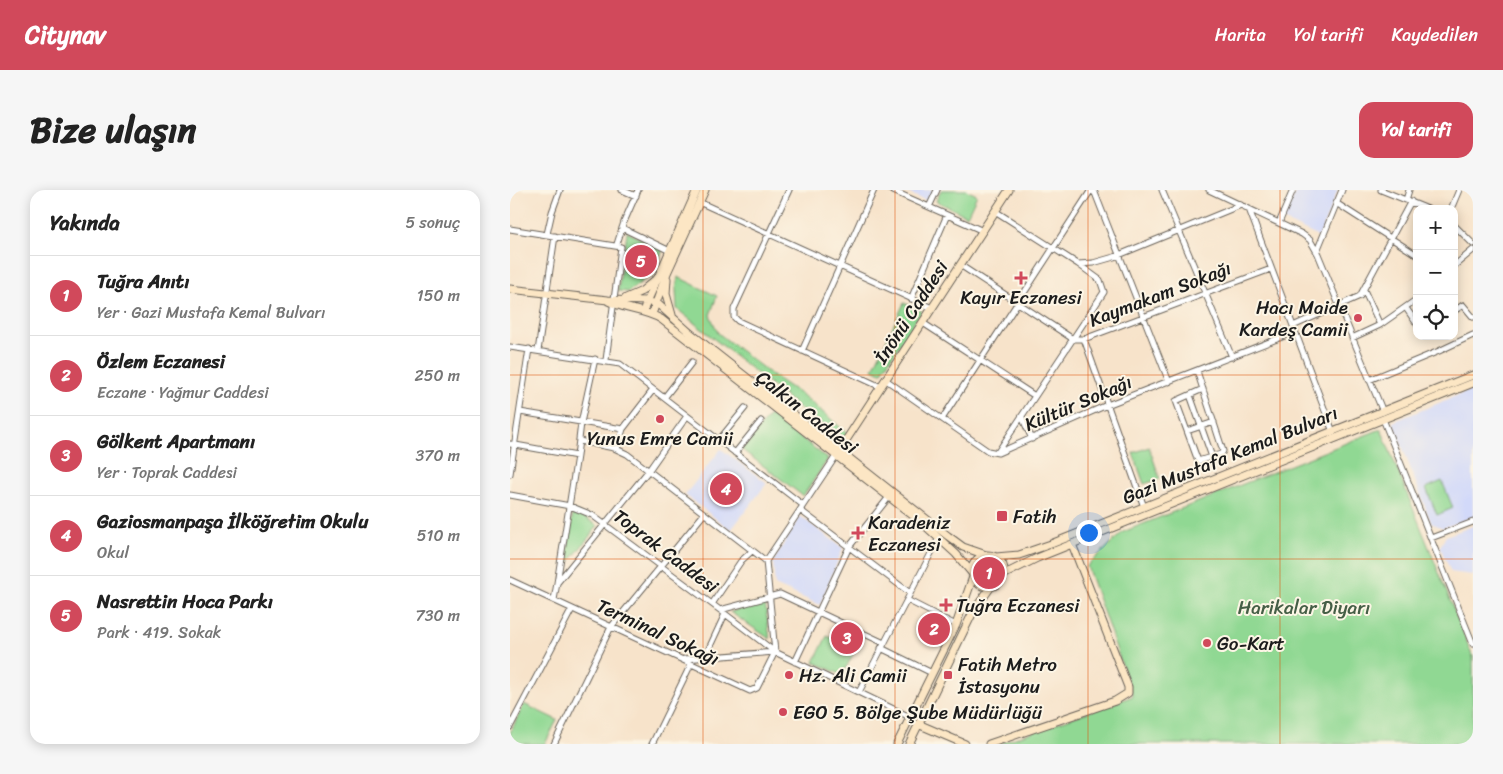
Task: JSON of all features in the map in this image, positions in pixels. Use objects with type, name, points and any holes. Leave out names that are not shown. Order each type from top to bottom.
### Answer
[{"type":"main road","points":[[643,311],[698,190]]},
{"type":"main road","points":[[652,314],[667,273],[705,190]]},
{"type":"main road","name":"İnönü Caddesi","points":[[838,453],[1009,190]]},
{"type":"main road","points":[[667,273],[666,294],[672,315]]},
{"type":"main road","name":"Çalkın Caddesi","points":[[624,299],[642,291],[657,278]]},
{"type":"main road","name":"Çalkın Caddesi","points":[[510,289],[612,301],[652,314],[963,547],[986,555]]},
{"type":"main road","name":"Çalkın Caddesi","points":[[612,301],[624,299],[647,301],[656,304],[672,315],[939,538],[972,575]]},
{"type":"main road","name":"Gazi Mustafa Kemal Bulvarı","points":[[1005,574],[1072,544],[1383,415],[1473,375]]},
{"type":"main road","name":"Gazi Mustafa Kemal Bulvarı","points":[[996,557],[1019,555],[1333,432],[1473,383]]},
{"type":"main road","points":[[989,744],[1115,701],[1128,693],[1115,650],[1072,544]]},
{"type":"main road","points":[[897,744],[956,625],[977,560],[986,555],[996,557],[1003,564],[1005,574],[1000,583],[990,588],[973,612],[909,744]]},
{"type":"main road","points":[[972,575],[979,585],[990,588]]},
{"type":"main road","points":[[918,724],[965,744]]},
{"type":"street","points":[[547,234],[560,190]]},
{"type":"street","points":[[606,360],[622,228],[637,193],[622,190]]},
{"type":"street","points":[[789,190],[734,309],[733,315],[738,321],[881,387]]},
{"type":"street","points":[[802,351],[874,190]]},
{"type":"street","points":[[891,190],[983,230]]},
{"type":"street","points":[[929,207],[937,190]]},
{"type":"street","points":[[942,419],[1092,191],[1102,190]]},
{"type":"street","points":[[1162,190],[1232,357]]},
{"type":"street","points":[[1209,190],[1306,237],[1316,251],[1370,380],[1473,644]]},
{"type":"street","points":[[1279,223],[1294,190]]},
{"type":"street","points":[[1316,251],[1342,190]]},
{"type":"street","points":[[1381,190],[1419,205]]},
{"type":"street","points":[[1293,326],[1358,298],[1391,238],[1408,200],[1409,190]]},
{"type":"street","points":[[1453,205],[1459,190]]},
{"type":"street","points":[[1092,191],[1120,255],[1169,382]]},
{"type":"street","points":[[699,202],[932,308]]},
{"type":"street","points":[[1336,204],[1413,252]]},
{"type":"street","points":[[1078,264],[1093,264],[1120,255],[1241,205]]},
{"type":"street","points":[[1249,209],[1333,432]]},
{"type":"street","points":[[886,380],[988,451],[998,453],[1073,339],[1104,290],[1100,280],[995,211]]},
{"type":"street","points":[[911,299],[947,215]]},
{"type":"street","points":[[622,228],[670,250]]},
{"type":"street","points":[[510,229],[619,245]]},
{"type":"street","points":[[1458,229],[1473,244]]},
{"type":"street","points":[[538,351],[555,236]]},
{"type":"street","points":[[1458,263],[1473,250]]},
{"type":"street","name":"Kaymakam Sokağı","points":[[960,265],[1073,339],[1084,339],[1271,269]]},
{"type":"street","points":[[1364,290],[1380,325]]},
{"type":"street","points":[[1352,338],[1380,325],[1413,302]]},
{"type":"street","points":[[1458,308],[1462,305],[1473,317]]},
{"type":"street","points":[[1406,308],[1413,318]]},
{"type":"street","points":[[923,323],[1035,396]]},
{"type":"street","name":"Kültür Sokağı","points":[[998,453],[1107,405],[1296,332]]},
{"type":"street","points":[[1370,380],[1473,335]]},
{"type":"street","points":[[1084,339],[1144,507]]},
{"type":"street","points":[[510,347],[595,358],[623,365],[735,452],[850,547],[910,593]]},
{"type":"street","points":[[510,474],[512,444],[520,412],[529,350]]},
{"type":"street","points":[[554,600],[570,506],[581,423],[595,358]]},
{"type":"street","points":[[664,398],[692,362]]},
{"type":"street","points":[[1197,371],[1223,451],[1198,462],[1176,400],[1203,390]]},
{"type":"street","points":[[617,449],[623,429],[653,390]]},
{"type":"street","points":[[1190,395],[1212,457]]},
{"type":"street","points":[[719,440],[745,408]]},
{"type":"street","points":[[520,412],[623,429]]},
{"type":"street","points":[[557,583],[606,525],[688,416]]},
{"type":"street","points":[[1022,417],[1032,439]]},
{"type":"street","points":[[735,452],[762,421]]},
{"type":"street","points":[[1187,431],[1214,422]]},
{"type":"street","points":[[579,441],[617,449],[649,470],[766,561]]},
{"type":"street","points":[[512,444],[576,456]]},
{"type":"street","points":[[775,652],[766,561],[838,453]]},
{"type":"street","name":"Toprak Caddesi","points":[[510,495],[570,506],[588,512],[722,612],[770,596],[784,596],[884,643]]},
{"type":"street","points":[[796,662],[850,547],[889,497]]},
{"type":"street","points":[[554,744],[611,626],[704,514]]},
{"type":"street","points":[[1431,538],[1473,522]]},
{"type":"street","points":[[859,692],[939,538]]},
{"type":"street","points":[[712,604],[741,561],[752,551]]},
{"type":"street","name":"Terminal Sokağı","points":[[510,580],[691,664],[754,691],[775,652]]},
{"type":"street","points":[[906,600],[956,625]]},
{"type":"street","points":[[510,727],[572,609]]},
{"type":"street","points":[[705,657],[722,612],[775,652],[910,717]]},
{"type":"street","points":[[881,648],[932,673]]},
{"type":"street","points":[[681,659],[775,652]]},
{"type":"street","points":[[652,744],[691,664]]},
{"type":"shaded area","points":[[901,190],[934,190],[929,202]]},
{"type":"shaded area","points":[[1297,190],[1338,190],[1319,237],[1283,220]]},
{"type":"shaded area","points":[[1473,389],[1473,517],[1443,528],[1431,523],[1393,422]]},
{"type":"shaded area","points":[[721,449],[767,483],[731,530],[685,495]]},
{"type":"shaded area","points":[[800,516],[843,548],[820,605],[775,585],[773,562]]},
{"type":"shaded area","points":[[1473,526],[1473,575],[1451,572],[1440,547],[1446,536]]},
{"type":"green space","points":[[941,190],[966,190],[977,195],[967,216],[936,201]]},
{"type":"green space","points":[[627,232],[663,249],[655,272],[628,292],[618,291]]},
{"type":"green space","points":[[678,277],[717,296],[710,315],[718,333],[772,375],[805,397],[847,433],[842,442],[677,309],[676,289]]},
{"type":"green space","points":[[904,303],[922,311],[881,373],[873,369]]},
{"type":"green space","points":[[771,414],[828,459],[803,496],[741,449]]},
{"type":"green space","name":"Harikalar Diyarı","points":[[1381,429],[1473,657],[1473,744],[998,744],[1133,696],[1087,566],[1123,532]]},
{"type":"green space","points":[[1149,447],[1160,479],[1144,484],[1133,453]]},
{"type":"green space","points":[[1442,481],[1453,508],[1437,515],[1426,488]]},
{"type":"green space","points":[[573,512],[578,513],[598,526],[565,567]]},
{"type":"green space","points":[[765,603],[770,639],[730,612]]},
{"type":"green space","points":[[827,636],[856,649],[842,675],[814,662]]},
{"type":"green space","points":[[524,704],[557,720],[545,744],[520,744],[510,739],[510,733]]},
{"type":"place","name":"Nasrettin Hoca Parkı","points":[[641,261]]},
{"type":"place","name":"Kayır Eczanesi","points":[[1021,278]]},
{"type":"place","name":"Hacı Maide Kardeş Camii","points":[[1358,318]]},
{"type":"place","name":"Yunus Emre Camii","points":[[660,419]]},
{"type":"place","name":"Gaziosmanpaşa İlköğretim Okulu","points":[[726,489]]},
{"type":"place","name":"Fatih","points":[[1002,516]]},
{"type":"place","name":"Karadeniz Eczanesi","points":[[858,533]]},
{"type":"place","name":"Tuğra Anıtı","points":[[989,573]]},
{"type":"place","name":"Tuğra Eczanesi","points":[[946,605]]},
{"type":"place","name":"Özlem Eczanesi","points":[[934,629]]},
{"type":"place","name":"Gölkent Apartmanı","points":[[847,638]]},
{"type":"place","name":"Go-Kart","points":[[1207,643]]},
{"type":"place","name":"Hz. Ali Camii","points":[[789,675]]},
{"type":"place","name":"Fatih Metro İstasyonu","points":[[948,675]]},
{"type":"place","name":"EGO 5. Bölge Şube Müdürlüğü","points":[[783,712]]}]
